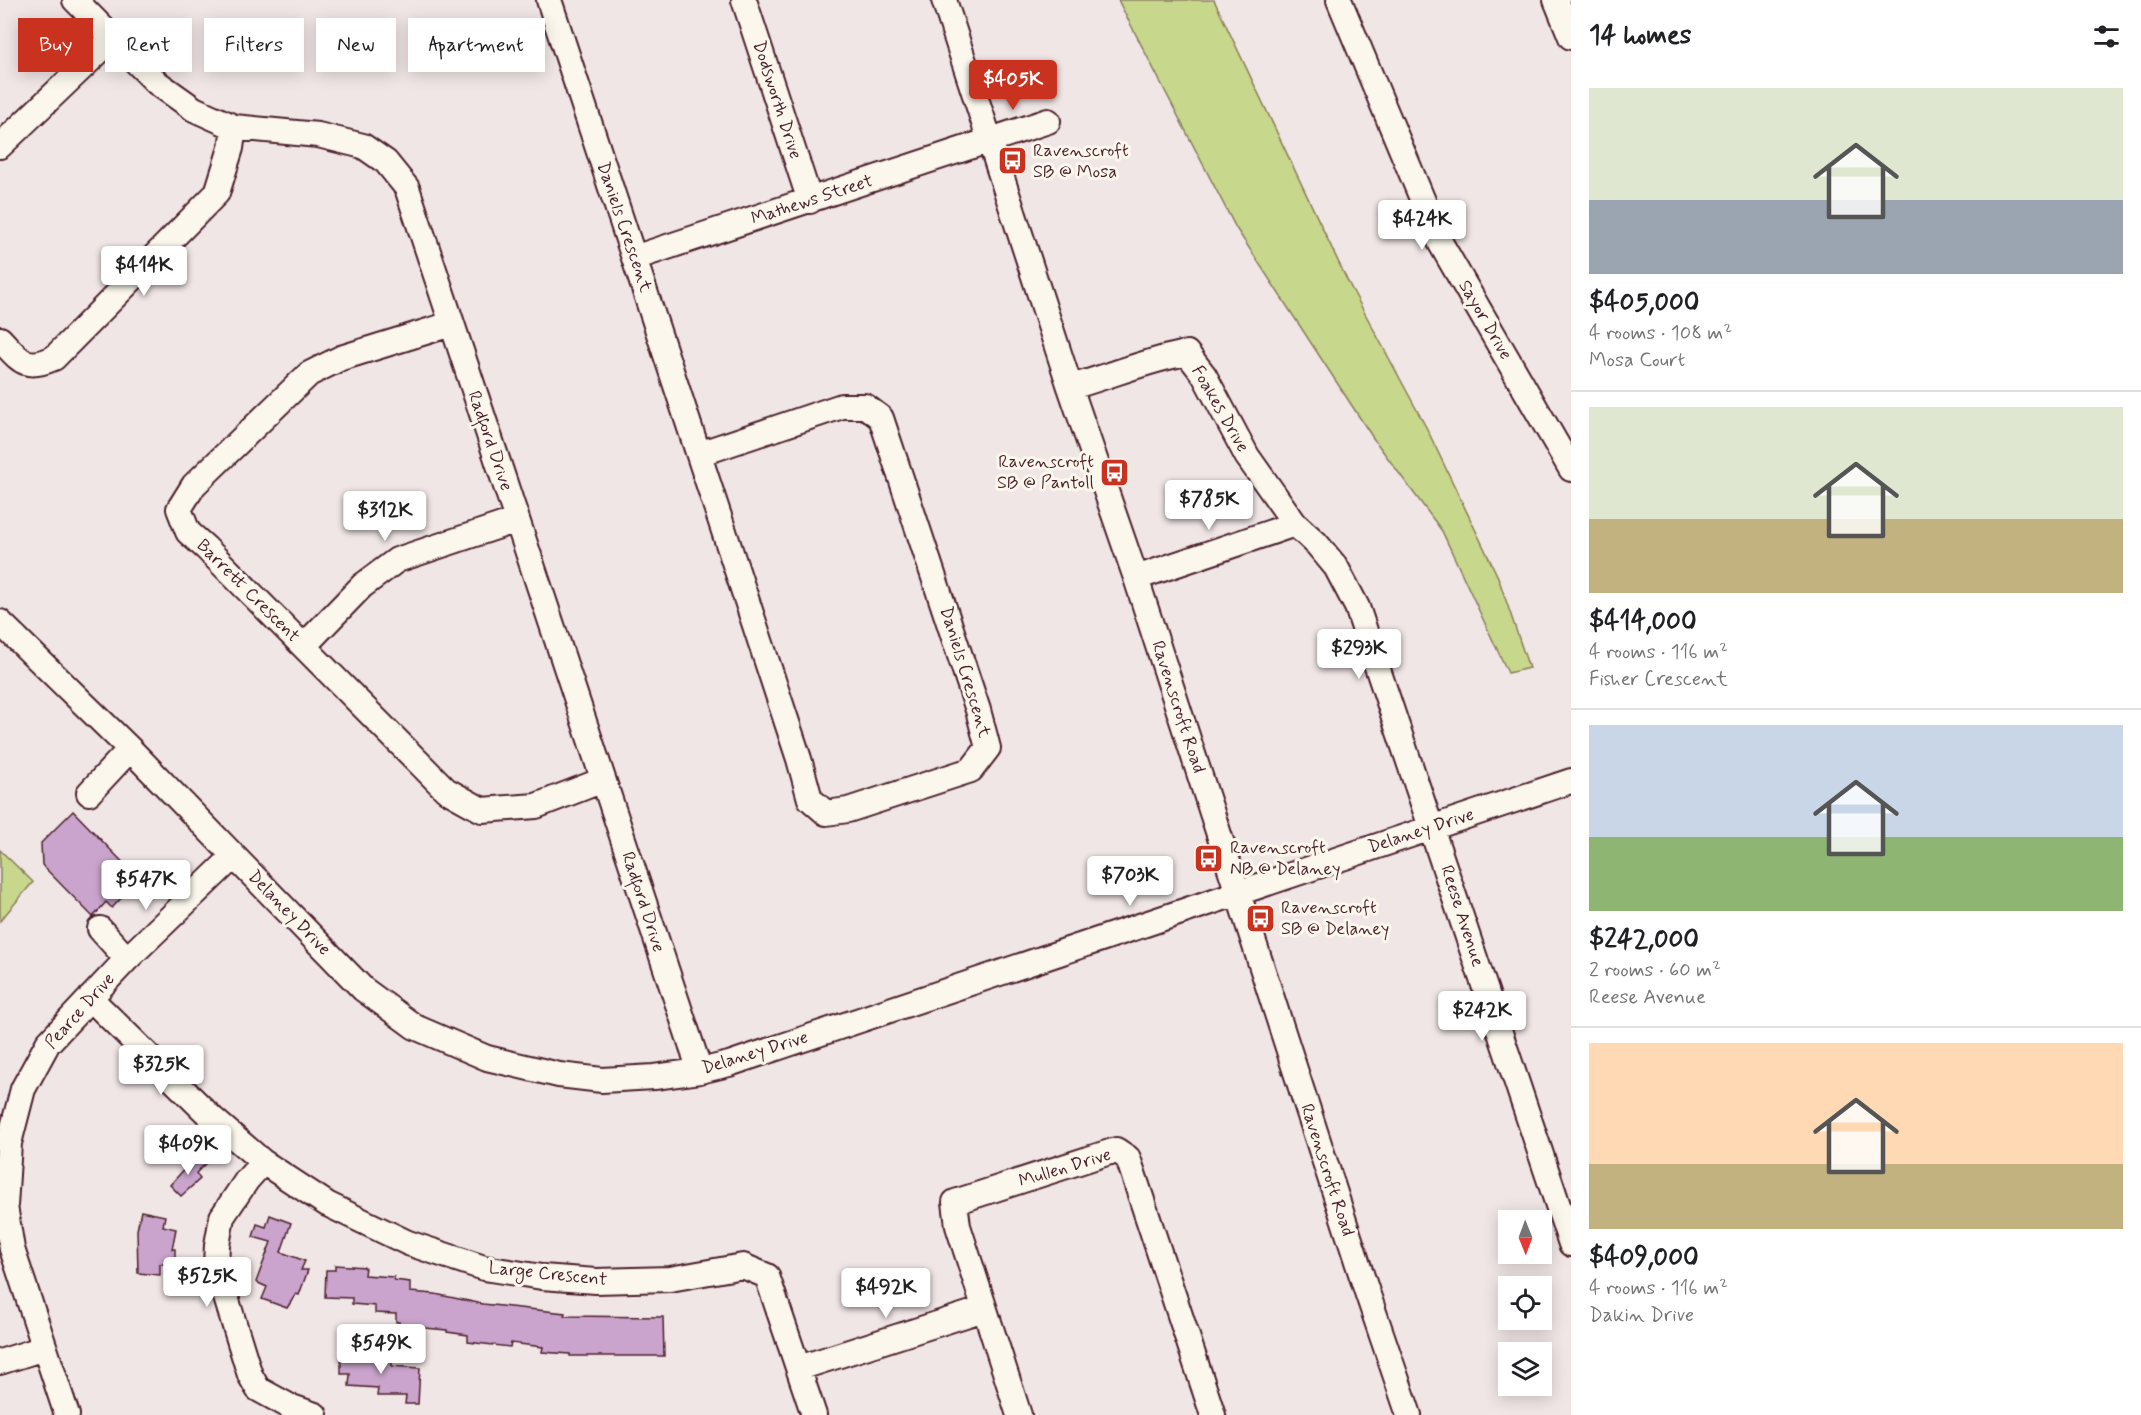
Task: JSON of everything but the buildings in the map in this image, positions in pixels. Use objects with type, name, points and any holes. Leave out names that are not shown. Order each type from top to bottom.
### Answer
[{"type":"street","name":"Radford Drive","points":[[75,0],[105,32]]},
{"type":"street","name":"Daniels Crescent","points":[[549,0],[799,759],[810,799],[826,813],[848,810],[971,770],[988,748],[986,738],[881,418],[865,406],[842,406],[699,454]]},
{"type":"street","name":"Dodsworth Drive","points":[[744,0],[810,201]]},
{"type":"street","name":"Ravenscroft Road","points":[[944,0],[1070,387],[1136,578],[1366,1292],[1409,1415]]},
{"type":"street","name":"Sayor Drive","points":[[1339,0],[1441,244],[1571,469]]},
{"type":"street","points":[[1556,0],[1571,37]]},
{"type":"street","points":[[0,146],[105,46]]},
{"type":"street","name":"Radford Drive","points":[[146,72],[194,109],[234,127],[318,135],[363,146],[386,162],[407,188],[700,1071]]},
{"type":"street","name":"Mathews Street","points":[[634,258],[1048,121]]},
{"type":"street","points":[[0,339],[21,361],[37,366],[54,358],[217,193],[231,148],[234,127]]},
{"type":"street","name":"Barrett Crescent","points":[[451,324],[341,358],[309,374],[194,485],[179,509],[188,532],[446,790],[482,810],[536,806],[603,780]]},
{"type":"street","name":"Foakes Drive","points":[[1070,387],[1097,380],[1160,357],[1186,353],[1204,375],[1247,456],[1295,524],[1316,543],[1336,567],[1357,607],[1412,774],[1432,827]]},
{"type":"street","points":[[303,646],[362,586],[397,560],[517,520]]},
{"type":"street","points":[[1136,578],[1295,524]]},
{"type":"street","name":"Delaney Drive","points":[[0,622],[130,749],[363,989],[416,1027],[488,1058],[559,1076],[602,1080],[654,1077],[700,1071],[729,1064],[1571,781]]},
{"type":"street","points":[[89,793],[130,749]]},
{"type":"street","name":"Reese Avenue","points":[[1432,827],[1571,1244]]},
{"type":"street","name":"Pearce Drive","points":[[67,1415],[12,1249],[5,1206],[9,1143],[24,1089],[48,1043],[127,959],[234,856]]},
{"type":"street","points":[[100,929],[127,959]]},
{"type":"street","name":"Large Crescent","points":[[90,998],[212,1118],[263,1162],[327,1204],[408,1244],[484,1268],[542,1277],[596,1281],[670,1279],[743,1266],[767,1276],[814,1415]]},
{"type":"street","name":"Mullen Drive","points":[[1019,1415],[958,1226],[955,1202],[1116,1150],[1128,1158],[1213,1415]]},
{"type":"street","points":[[263,1162],[247,1180],[222,1217],[216,1265],[250,1375],[258,1389],[289,1406],[315,1415]]},
{"type":"street","points":[[799,1368],[984,1309]]},
{"type":"street","points":[[0,1362],[44,1348]]},
{"type":"green space","points":[[1118,0],[1214,0],[1347,280],[1426,427],[1498,577],[1529,668],[1508,673],[1442,531],[1373,438],[1236,228]]},
{"type":"green space","points":[[0,850],[33,882],[0,921]]},
{"type":"place","name":"Ravenscroft SB @ Mosa","points":[[1012,161]]},
{"type":"place","name":"Ravenscroft SB @ Pantoll","points":[[1115,472]]},
{"type":"place","name":"Ravenscroft NB @ Delaney","points":[[1209,858]]},
{"type":"place","name":"Ravenscroft SB @ Delaney","points":[[1260,918]]}]
